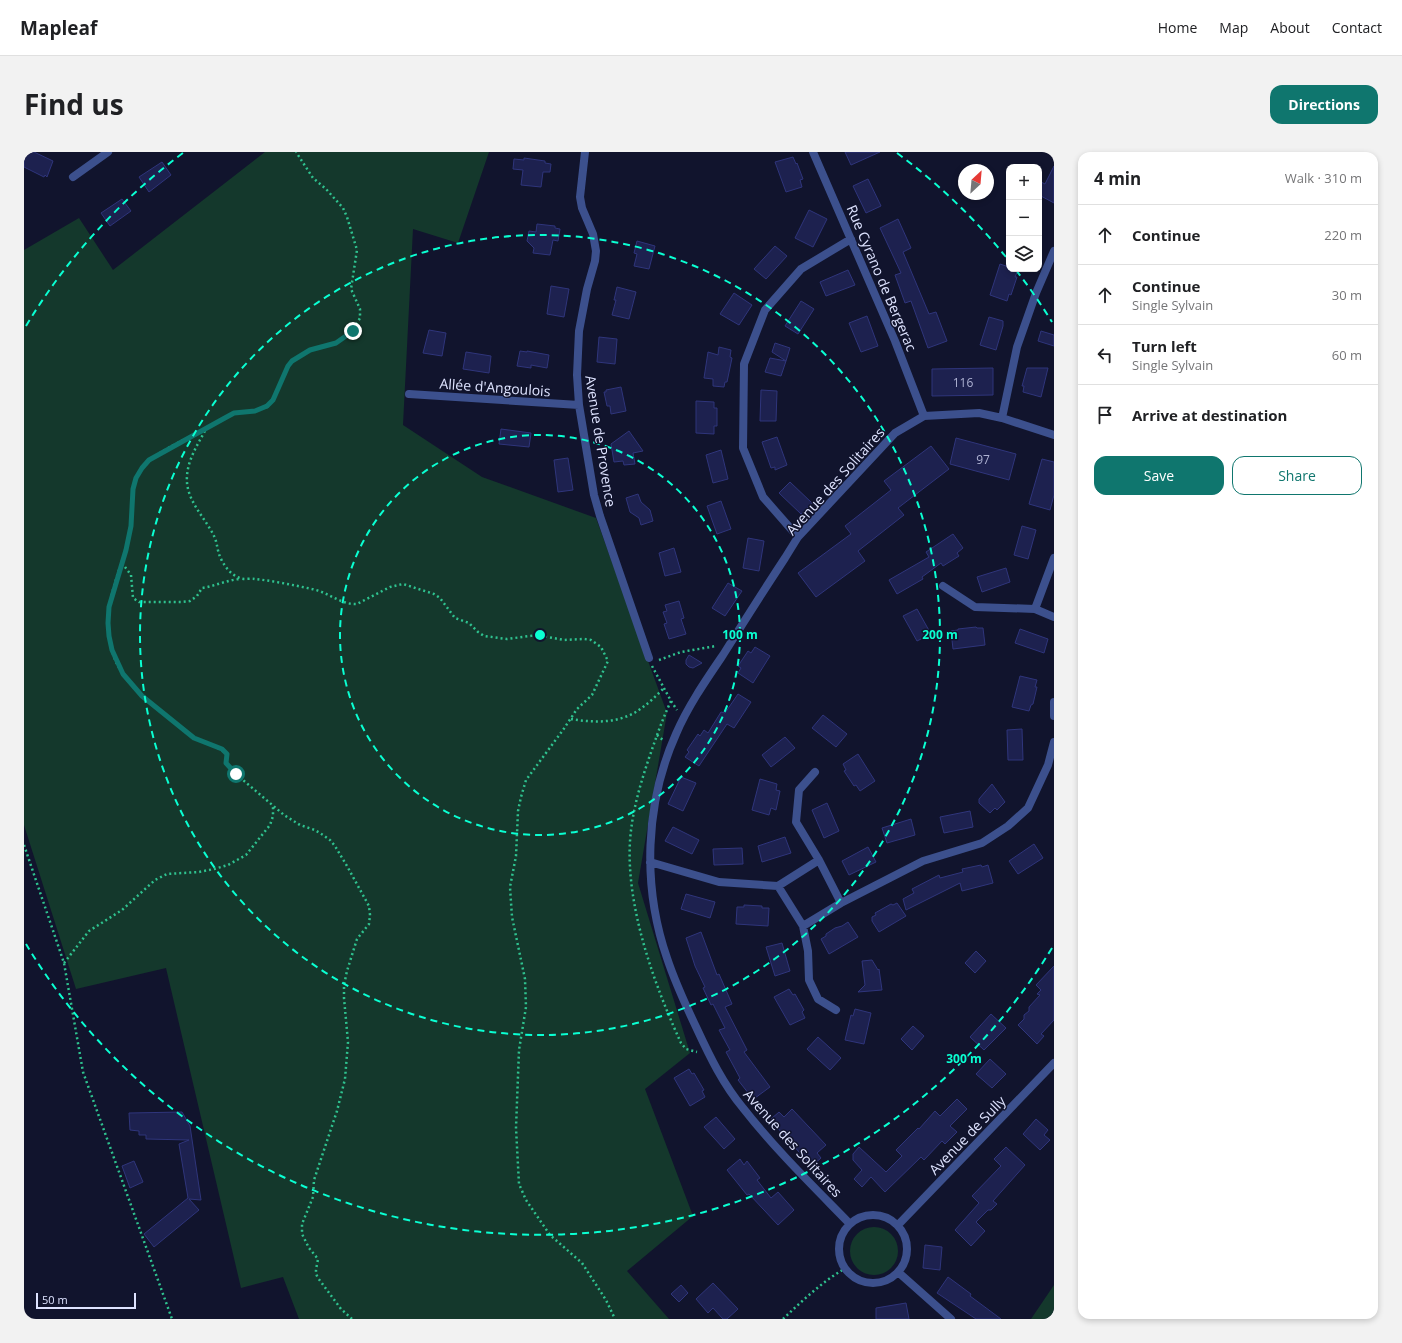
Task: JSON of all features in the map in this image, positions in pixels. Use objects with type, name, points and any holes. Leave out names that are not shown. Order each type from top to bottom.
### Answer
[{"type":"street","points":[[73,177],[108,152]]},
{"type":"street","name":"Avenue de Provence","points":[[586,152],[580,197],[582,208],[593,234],[596,251],[579,331],[577,375],[579,406],[594,495],[650,661]]},
{"type":"street","name":"Rue Cyrano de Bergerac","points":[[812,152],[895,341],[924,416]]},
{"type":"street","points":[[798,537],[763,497],[743,448],[744,364],[765,310],[801,269],[851,239]]},
{"type":"street","points":[[1002,418],[1017,348],[1036,293],[1054,251]]},
{"type":"street","name":"Allée d'Angoulois","points":[[409,394],[579,406]]},
{"type":"street","points":[[924,416],[979,413],[1002,418],[1054,435]]},
{"type":"street","name":"Avenue des Solitaires","points":[[849,1224],[758,1126],[732,1094],[715,1068],[686,1007],[667,958],[653,899],[650,862],[651,830],[660,779],[670,748],[684,717],[696,695],[798,537],[896,433],[924,416]]},
{"type":"street","points":[[1035,609],[1053,563]]},
{"type":"street","points":[[942,586],[975,607],[1035,609],[1054,617]]},
{"type":"street","points":[[1054,702],[1054,716]]},
{"type":"street","points":[[803,926],[841,903],[923,861],[982,844],[1008,826],[1028,808],[1048,765],[1054,742]]},
{"type":"street","points":[[815,772],[799,790],[796,822],[819,860],[841,903]]},
{"type":"street","points":[[650,862],[719,882],[778,886],[819,860]]},
{"type":"street","points":[[778,886],[803,926],[808,951],[810,980],[818,999],[836,1010]]},
{"type":"street","name":"Avenue de Sully","points":[[898,1225],[1054,1063]]},
{"type":"street","points":[[868,1215],[879,1215],[898,1225],[904,1234],[907,1243],[907,1254],[904,1264],[890,1279],[871,1283],[856,1279],[844,1269],[838,1250],[841,1236],[849,1224],[858,1218],[868,1215]]},
{"type":"street","points":[[898,1272],[951,1319]]},
{"type":"path","points":[[296,152],[313,178],[326,189],[343,208],[347,217],[357,250],[351,289],[360,309],[360,318],[353,331],[336,343],[310,350],[292,361],[288,366],[273,400],[267,406],[255,411],[234,413],[149,460],[142,468],[136,478],[133,489],[131,526],[109,607],[108,623],[112,650],[123,674],[142,696],[194,738],[222,749],[227,754],[225,760],[228,766],[273,806],[293,821],[323,835],[335,846],[369,906],[369,924],[358,939],[347,971],[344,985],[348,1042],[345,1079],[337,1111],[314,1180],[313,1197],[302,1224],[302,1234],[309,1248],[318,1259],[316,1269],[318,1278],[322,1285],[352,1319]]},
{"type":"path","points":[[206,429],[190,462],[187,478],[189,493],[197,511],[214,535],[218,554],[223,563],[229,571],[241,579]]},
{"type":"path","points":[[122,563],[130,575],[133,598],[139,602],[165,603],[190,601],[202,588],[212,587],[231,580],[257,579],[321,590],[342,602],[357,604],[390,587],[403,584],[434,594],[440,598],[455,618],[469,622],[478,632],[489,637],[512,639],[537,636],[564,640],[584,639],[591,640],[601,647],[608,661],[595,689],[577,709],[526,780],[520,797],[516,856],[510,887],[512,917],[525,979],[526,1000],[519,1050],[517,1097],[516,1128],[519,1184],[526,1200],[550,1235],[582,1263],[606,1300],[615,1319]]},
{"type":"path","points":[[658,661],[681,652],[709,648],[732,641]]},
{"type":"path","points":[[650,661],[671,701]]},
{"type":"path","points":[[571,719],[591,723],[608,722],[627,717],[642,708],[664,688]]},
{"type":"path","points":[[64,962],[89,931],[122,910],[155,880],[175,872],[193,873],[214,869],[228,865],[246,855],[270,825],[273,816],[273,806]]},
{"type":"path","points":[[24,845],[64,962],[83,1072],[172,1319]]},
{"type":"path","points":[[783,1319],[806,1297],[831,1277],[844,1269]]},
{"type":"green space","points":[[265,152],[489,152],[458,243],[413,229],[403,425],[482,477],[596,518],[667,713],[638,883],[690,1053],[645,1089],[693,1216],[627,1271],[669,1319],[299,1319],[283,1277],[241,1288],[166,968],[76,989],[24,825],[24,250],[79,218],[113,270]]},
{"type":"green space","points":[[874,1227],[883,1229],[891,1234],[896,1242],[898,1251],[896,1260],[891,1268],[883,1273],[874,1275],[865,1273],[857,1268],[852,1260],[850,1251],[852,1242],[857,1234],[865,1229]]},
{"type":"green space","points":[[1054,1285],[1054,1319],[1031,1319]]},
{"type":"building","points":[[24,152],[34,152],[53,161],[47,177],[24,167]]},
{"type":"building","points":[[845,152],[880,152],[851,165]]},
{"type":"building","points":[[793,157],[803,179],[800,180],[802,187],[786,192],[775,162]]},
{"type":"building","points":[[524,158],[545,161],[545,163],[551,164],[550,172],[543,172],[541,187],[521,185],[523,170],[513,169],[514,159],[524,160]]},
{"type":"building","points":[[162,162],[171,175],[149,192],[139,177]]},
{"type":"building","points":[[1054,166],[1054,203],[1042,197],[1042,182],[1045,184]]},
{"type":"building","points":[[868,179],[881,206],[866,213],[853,186]]},
{"type":"building","points":[[122,199],[131,211],[110,226],[101,213]]},
{"type":"building","points":[[809,210],[827,219],[813,247],[795,238]]},
{"type":"building","points":[[898,219],[911,248],[903,252],[929,314],[936,312],[947,341],[928,348],[911,301],[905,303],[895,275],[901,273],[880,228]]},
{"type":"building","points":[[537,224],[555,226],[555,228],[560,229],[558,241],[553,240],[550,255],[533,253],[534,248],[527,241],[529,231],[536,232]]},
{"type":"building","points":[[637,241],[655,246],[649,269],[634,266],[637,254],[634,253]]},
{"type":"building","points":[[775,246],[787,256],[766,279],[754,269]]},
{"type":"building","points":[[1000,264],[1006,266],[1006,272],[1017,272],[1011,295],[1009,294],[1007,301],[990,295]]},
{"type":"building","points":[[848,270],[855,285],[826,296],[820,282]]},
{"type":"building","points":[[551,286],[569,289],[564,317],[547,314]]},
{"type":"building","points":[[617,287],[636,292],[629,319],[612,315],[616,300],[614,300]]},
{"type":"building","points":[[734,293],[752,305],[739,325],[720,314]]},
{"type":"building","points":[[801,301],[814,309],[798,334],[785,326]]},
{"type":"building","points":[[867,316],[878,346],[861,352],[849,323]]},
{"type":"building","points":[[989,317],[1003,321],[996,350],[980,345]]},
{"type":"building","points":[[429,330],[446,333],[442,356],[423,353]]},
{"type":"building","points":[[1041,331],[1054,335],[1054,346],[1038,341]]},
{"type":"building","points":[[599,337],[617,339],[615,364],[597,362]]},
{"type":"building","points":[[775,343],[790,348],[786,361],[772,352]]},
{"type":"building","points":[[719,347],[731,350],[730,357],[732,358],[727,382],[725,382],[724,387],[713,386],[713,379],[704,378],[708,352],[718,355]]},
{"type":"building","points":[[520,351],[549,355],[547,368],[531,365],[531,368],[517,366]]},
{"type":"building","points":[[466,352],[491,356],[489,373],[463,369]]},
{"type":"building","points":[[770,358],[786,361],[781,376],[765,372]]},
{"type":"building","points":[[993,368],[993,395],[932,396],[932,369]]},
{"type":"building","points":[[1027,368],[1048,368],[1041,397],[1023,392],[1024,386],[1022,386]]},
{"type":"building","points":[[621,387],[626,411],[611,414],[610,406],[607,406],[604,392],[606,392],[606,390]]},
{"type":"building","points":[[761,390],[777,391],[776,421],[760,421]]},
{"type":"building","points":[[696,401],[714,402],[714,408],[717,408],[717,426],[714,426],[714,434],[696,433]]},
{"type":"building","points":[[501,429],[531,433],[529,447],[499,444]]},
{"type":"building","points":[[629,431],[643,451],[633,453],[635,464],[624,465],[623,461],[614,462],[611,444]]},
{"type":"building","points":[[777,437],[787,465],[775,470],[775,467],[771,468],[762,442]]},
{"type":"building","points":[[956,438],[1016,454],[1009,480],[950,464]]},
{"type":"building","points":[[931,446],[949,469],[898,508],[904,515],[858,551],[865,561],[816,597],[798,573],[851,534],[845,526],[891,490],[884,481]]},
{"type":"building","points":[[721,450],[728,479],[713,483],[706,455]]},
{"type":"building","points":[[568,458],[573,490],[558,492],[554,460]]},
{"type":"building","points":[[1042,459],[1054,462],[1054,495],[1050,510],[1029,504]]},
{"type":"building","points":[[790,482],[812,503],[801,514],[779,493]]},
{"type":"building","points":[[638,494],[641,502],[650,510],[653,521],[641,525],[639,518],[630,512],[626,498]]},
{"type":"building","points":[[721,501],[731,529],[717,534],[707,506]]},
{"type":"building","points":[[1022,526],[1036,530],[1028,559],[1014,555]]},
{"type":"building","points":[[953,534],[963,548],[957,553],[959,556],[943,566],[941,563],[922,577],[923,579],[897,594],[889,580],[929,557],[926,552]]},
{"type":"building","points":[[748,538],[764,541],[759,571],[743,568]]},
{"type":"building","points":[[674,548],[681,572],[665,576],[659,553]]},
{"type":"building","points":[[1006,568],[1010,582],[982,592],[977,577]]},
{"type":"building","points":[[728,583],[742,591],[725,616],[712,608]]},
{"type":"building","points":[[679,601],[684,618],[681,619],[686,634],[669,639],[664,624],[667,623],[663,612],[667,611],[665,605]]},
{"type":"building","points":[[917,609],[931,634],[917,641],[903,616]]},
{"type":"building","points":[[976,627],[983,628],[985,645],[953,649],[951,631]]},
{"type":"building","points":[[1020,629],[1048,639],[1044,653],[1015,643]]},
{"type":"building","points":[[755,647],[770,656],[753,683],[738,673],[741,668],[738,666],[748,651],[751,653]]},
{"type":"building","points":[[689,655],[702,663],[693,668],[689,667],[686,664],[686,660]]},
{"type":"building","points":[[1020,676],[1037,680],[1033,704],[1031,705],[1029,711],[1012,707]]},
{"type":"building","points":[[738,694],[751,702],[734,728],[727,724],[699,766],[685,757],[689,752],[687,750],[698,734],[700,736],[704,730],[708,733],[721,712],[725,713]]},
{"type":"building","points":[[823,715],[847,734],[836,747],[812,728]]},
{"type":"building","points":[[1022,729],[1023,760],[1008,760],[1007,730]]},
{"type":"building","points":[[785,737],[795,748],[771,767],[762,755]]},
{"type":"building","points":[[858,754],[875,781],[860,791],[856,785],[854,786],[844,771],[846,770],[843,764]]},
{"type":"building","points":[[681,777],[696,783],[683,811],[668,804]]},
{"type":"building","points":[[760,779],[777,784],[776,790],[780,791],[776,810],[771,808],[769,815],[752,810]]},
{"type":"building","points":[[992,784],[1005,802],[997,810],[995,808],[990,813],[979,803],[979,799]]},
{"type":"building","points":[[827,803],[839,831],[824,838],[812,810]]},
{"type":"building","points":[[970,811],[973,827],[944,833],[940,817]]},
{"type":"building","points":[[911,819],[915,835],[887,843],[882,828]]},
{"type":"building","points":[[673,827],[699,840],[692,854],[665,841]]},
{"type":"building","points":[[785,837],[791,853],[762,862],[758,846]]},
{"type":"building","points":[[1034,844],[1043,858],[1018,874],[1009,861]]},
{"type":"building","points":[[868,847],[876,862],[849,875],[842,861]]},
{"type":"building","points":[[742,848],[743,864],[714,865],[713,849]]},
{"type":"building","points":[[981,865],[982,867],[988,865],[993,883],[962,891],[960,883],[906,910],[903,899],[914,893],[912,889],[939,875],[940,878],[963,872],[962,869]]},
{"type":"building","points":[[686,894],[715,902],[710,918],[681,909]]},
{"type":"building","points":[[897,903],[906,916],[879,932],[872,921],[872,917],[876,915],[875,913],[891,904],[893,905]]},
{"type":"building","points":[[744,905],[769,908],[768,926],[736,924],[737,907],[744,907]]},
{"type":"building","points":[[848,922],[858,937],[829,954],[821,939],[835,928]]},
{"type":"building","points":[[701,932],[717,975],[719,974],[732,1004],[725,1007],[747,1050],[744,1052],[770,1087],[755,1098],[751,1093],[749,1094],[738,1080],[740,1078],[726,1052],[730,1050],[719,1030],[725,1028],[713,1004],[711,1005],[703,988],[705,987],[695,966],[686,938]]},
{"type":"building","points":[[782,943],[790,971],[775,976],[766,947]]},
{"type":"building","points":[[976,951],[986,961],[975,973],[965,963]]},
{"type":"building","points":[[872,960],[878,970],[879,969],[882,990],[858,992],[865,985],[862,961]]},
{"type":"building","points":[[1054,966],[1054,1020],[1041,1034],[1044,1036],[1037,1044],[1018,1025],[1024,1019],[1024,1015],[1029,1011],[1029,1007],[1040,995],[1037,994],[1041,990],[1036,985]]},
{"type":"building","points":[[789,989],[793,995],[795,994],[804,1010],[802,1012],[805,1018],[790,1025],[774,997]]},
{"type":"building","points":[[855,1009],[871,1013],[864,1044],[845,1040],[851,1015],[853,1016]]},
{"type":"building","points":[[991,1014],[1006,1028],[984,1050],[970,1037]]},
{"type":"building","points":[[913,1026],[924,1036],[912,1050],[901,1039]]},
{"type":"building","points":[[818,1037],[841,1058],[830,1070],[807,1049]]},
{"type":"building","points":[[990,1059],[1006,1074],[992,1088],[976,1074]]},
{"type":"building","points":[[689,1069],[692,1074],[694,1073],[704,1090],[702,1091],[705,1097],[690,1106],[674,1078]]},
{"type":"building","points":[[957,1099],[967,1109],[950,1126],[957,1132],[945,1144],[942,1141],[924,1160],[921,1157],[885,1192],[871,1177],[862,1187],[854,1179],[862,1170],[853,1160],[853,1154],[859,1147],[886,1172],[902,1156],[896,1150],[918,1128],[919,1129],[935,1111],[940,1116]]},
{"type":"building","points":[[792,1109],[826,1145],[817,1153],[821,1158],[813,1165],[809,1161],[808,1162],[771,1119],[779,1112],[784,1117]]},
{"type":"building","points":[[182,1112],[190,1126],[201,1200],[189,1199],[199,1210],[154,1247],[144,1234],[188,1198],[179,1144],[189,1140],[146,1139],[146,1135],[139,1135],[139,1131],[130,1130],[129,1113]]},
{"type":"building","points":[[716,1117],[735,1139],[724,1149],[704,1127]]},
{"type":"building","points":[[1036,1119],[1048,1130],[1044,1135],[1050,1140],[1040,1150],[1023,1134]]},
{"type":"building","points":[[1006,1147],[1025,1165],[993,1201],[997,1204],[991,1210],[988,1210],[976,1222],[985,1231],[971,1246],[955,1230],[979,1203],[972,1196],[1001,1166],[994,1159]]},
{"type":"building","points":[[740,1159],[744,1165],[747,1161],[760,1178],[757,1180],[771,1198],[778,1192],[794,1210],[778,1225],[749,1194],[747,1195],[727,1170]]},
{"type":"building","points":[[134,1161],[143,1182],[130,1188],[122,1166]]},
{"type":"building","points":[[925,1245],[942,1247],[940,1270],[923,1268]]},
{"type":"building","points":[[948,1277],[971,1294],[970,1296],[1001,1319],[976,1319],[937,1293]]},
{"type":"building","points":[[713,1283],[738,1309],[727,1319],[723,1319],[713,1308],[708,1313],[696,1299]]},
{"type":"building","points":[[681,1285],[688,1293],[679,1302],[671,1294]]},
{"type":"building","points":[[906,1303],[909,1319],[876,1319],[876,1308]]},
{"type":"route","points":[[236,774],[226,763],[225,760],[227,754],[222,749],[194,738],[182,729],[142,696],[123,674],[116,662],[109,636],[109,607],[126,550],[131,526],[133,489],[136,478],[149,460],[234,413],[255,411],[267,406],[273,400],[288,366],[297,356],[318,347],[336,343],[353,331]]}]
